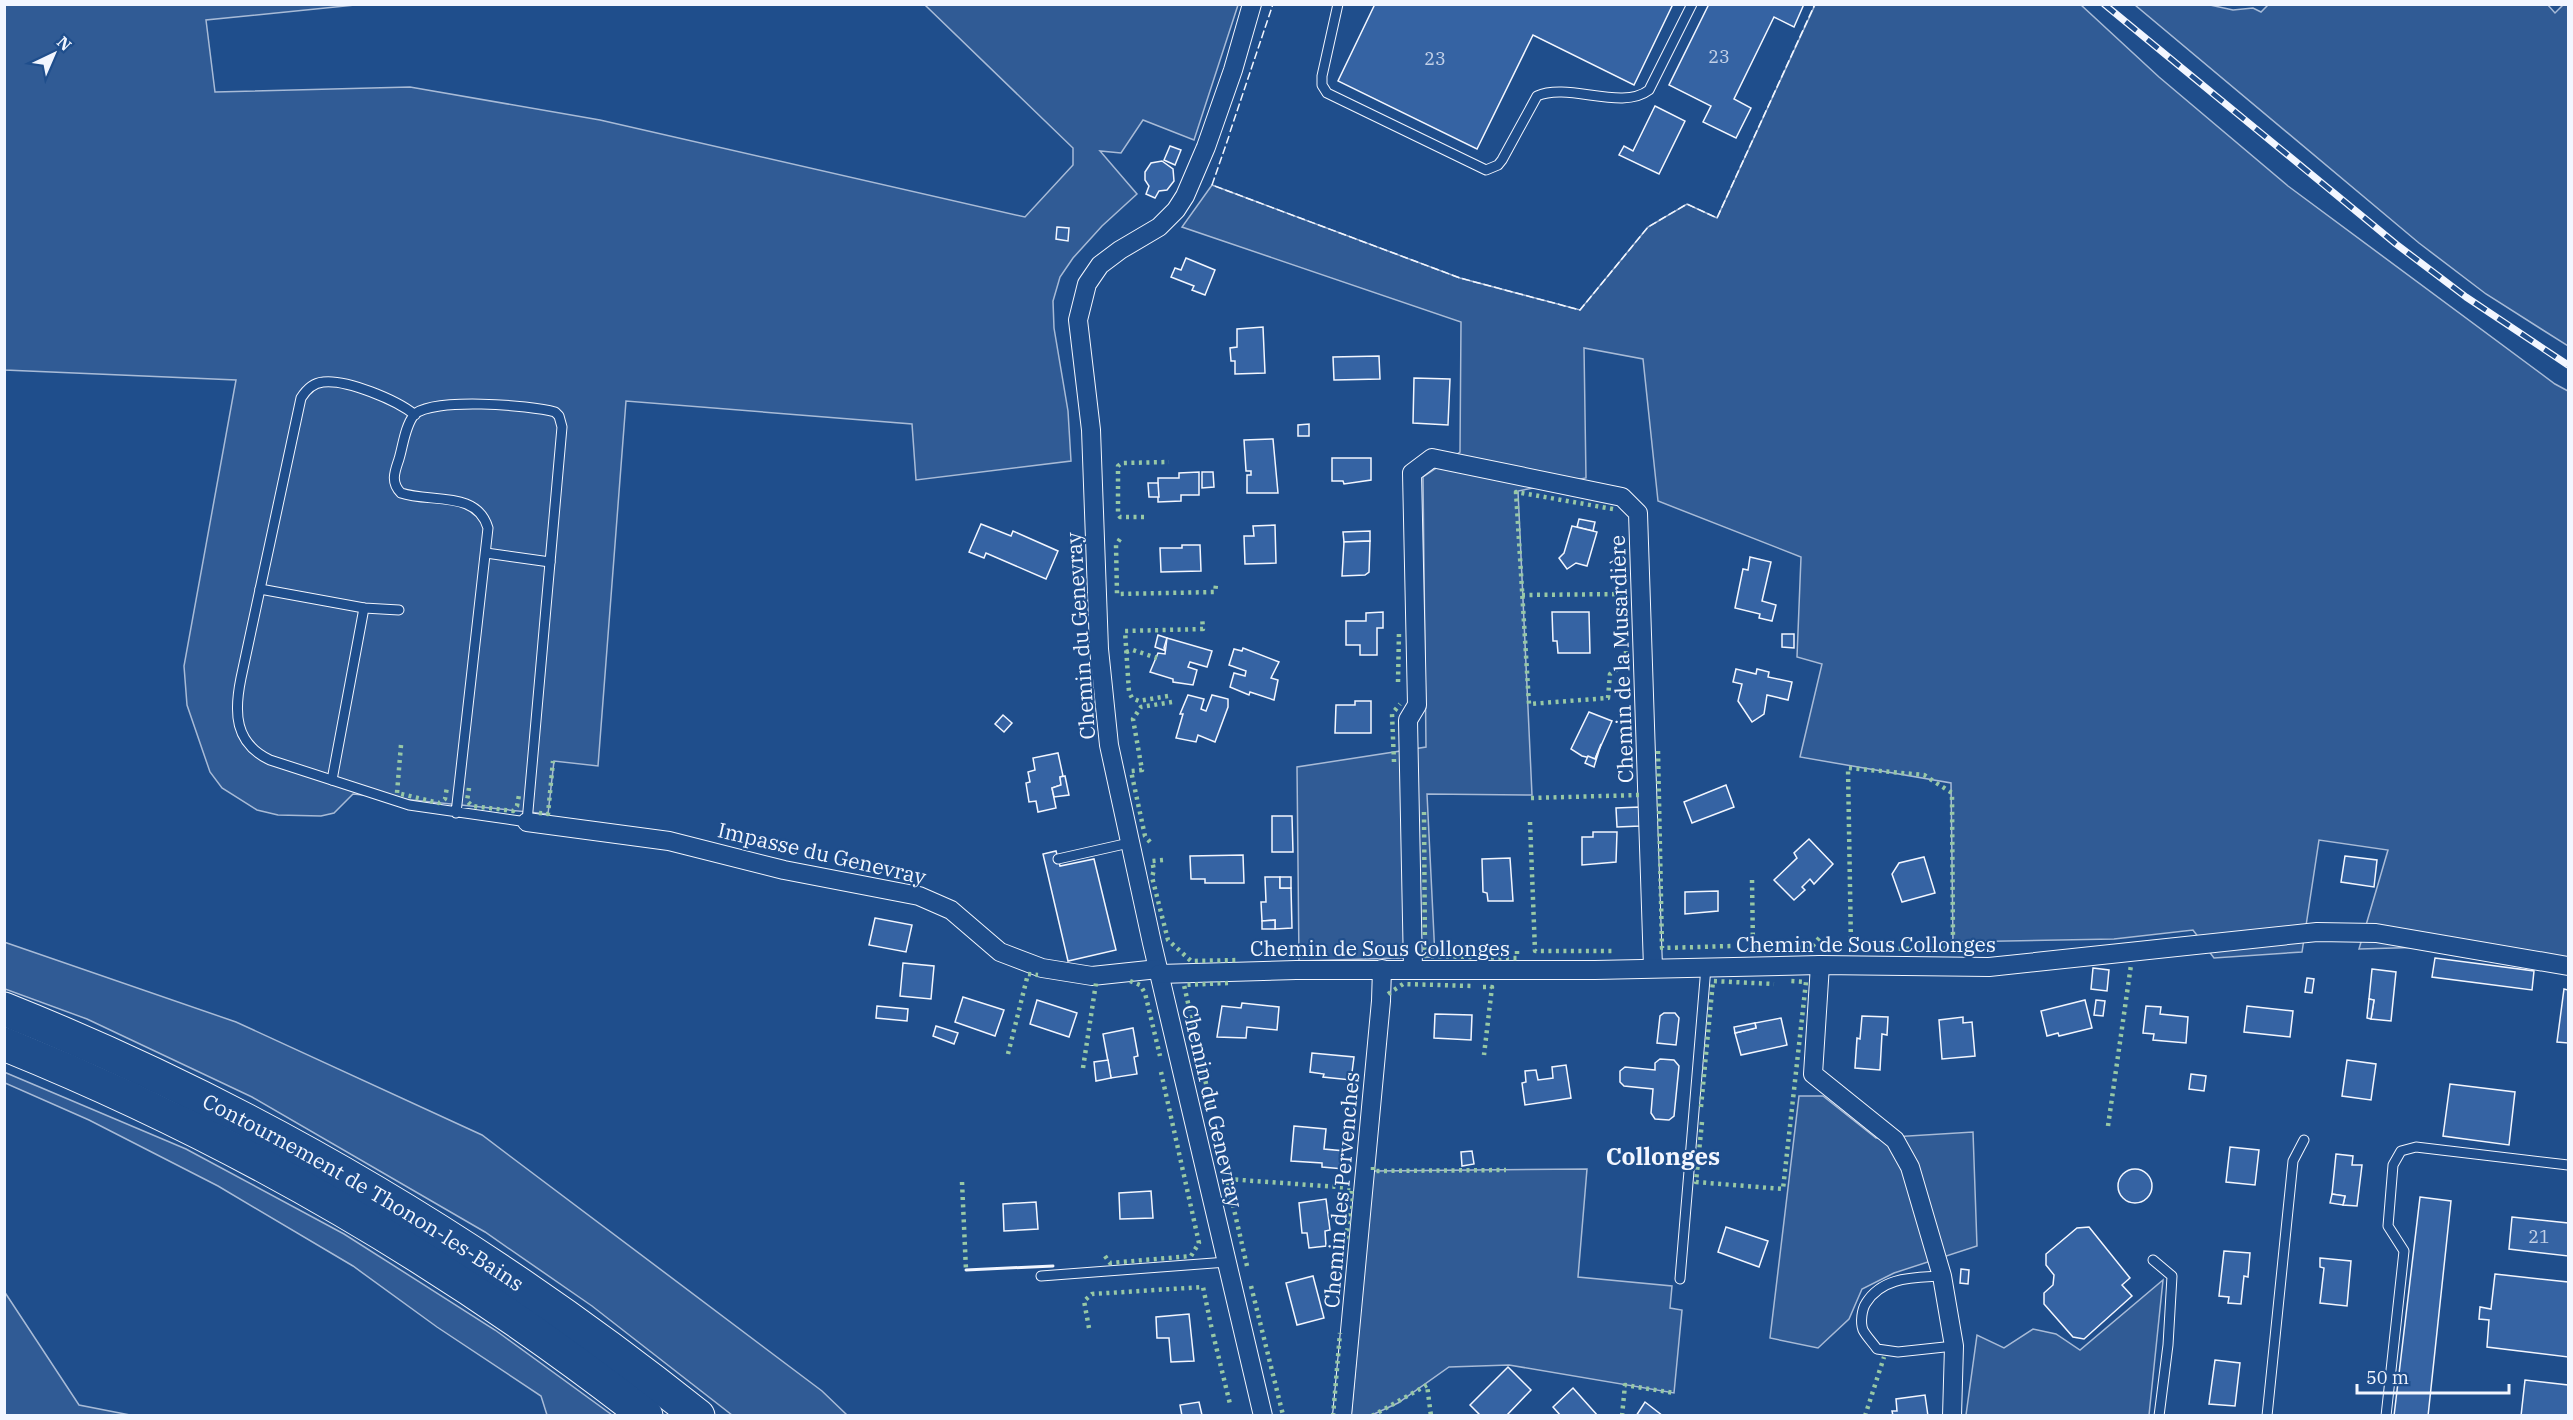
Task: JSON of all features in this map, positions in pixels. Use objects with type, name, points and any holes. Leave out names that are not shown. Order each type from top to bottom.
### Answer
[{"type":"highway","name":"Contournement de Thonon-les-Bains","points":[[4,1009],[133,1064],[300,1148],[397,1205],[581,1325],[698,1416]]},
{"type":"highway","name":"Contournement de Thonon-les-Bains","points":[[4,1044],[121,1094],[188,1126],[382,1233],[555,1347],[646,1416]]},
{"type":"street","name":"Chemin du Genevray","points":[[1252,4],[1233,70],[1203,157],[1185,196],[1160,227],[1100,265],[1087,284],[1079,308],[1078,320],[1091,430],[1102,692],[1109,745],[1129,843],[1263,1416]]},
{"type":"street","name":"Chemin de la Musardière","points":[[1413,969],[1408,720],[1417,705],[1412,473],[1432,458],[1622,497],[1638,513],[1653,968]]},
{"type":"street","name":"Impasse du Genevray","points":[[527,822],[669,841],[784,870],[919,896],[951,910],[1000,952],[1042,968],[1092,976],[1159,972]]},
{"type":"street","name":"Chemin de Sous Collonges","points":[[1159,972],[1820,965],[1989,967],[2317,932],[2376,933],[2568,966]]},
{"type":"street","points":[[1820,965],[1813,1074],[1895,1140],[1910,1167],[1942,1276],[1954,1346],[1952,1416]]},
{"type":"street","name":"Chemin des Pervenches","points":[[1342,1416],[1382,969]]},
{"type":"lane","points":[[1338,4],[1322,76],[1322,85],[1327,93],[1485,170],[1498,165],[1502,160],[1536,96],[1550,92],[1630,97],[1649,90],[1692,4]]},
{"type":"lane","points":[[415,415],[398,404],[343,384],[324,382],[305,392],[298,405],[236,714],[244,739],[260,755],[409,805],[456,813],[527,822],[562,427],[559,416],[549,411],[482,406],[431,407],[415,415],[409,426],[394,476],[396,488],[407,495],[461,502],[476,508],[488,528],[456,813]]},
{"type":"lane","points":[[486,553],[550,562]]},
{"type":"lane","points":[[260,589],[364,608],[399,610]]},
{"type":"lane","points":[[332,780],[364,608]]},
{"type":"lane","points":[[1058,859],[1129,843]]},
{"type":"lane","points":[[1680,1278],[1706,967]]},
{"type":"lane","points":[[2267,1416],[2293,1161],[2304,1140]]},
{"type":"lane","points":[[2386,1416],[2404,1251],[2388,1226],[2393,1165],[2401,1151],[2416,1147],[2568,1165]]},
{"type":"lane","points":[[2153,1260],[2172,1276],[2168,1345],[2159,1416]]},
{"type":"lane","points":[[1041,1276],[1227,1262]]},
{"type":"lane","points":[[1942,1276],[1902,1279],[1883,1285],[1871,1294],[1862,1309],[1862,1328],[1877,1349],[1898,1352],[1954,1346]]},
{"type":"shaded area","points":[[2269,4],[2547,4],[2555,13],[2563,5],[2568,5],[2568,346],[2486,294],[2419,243],[2135,5],[2210,5],[2233,10],[2253,8],[2261,12]]},
{"type":"shaded area","points":[[5,5],[355,5],[206,20],[215,92],[410,87],[600,120],[1025,217],[1073,165],[1073,148],[925,5],[1238,5],[1194,140],[1143,120],[1121,153],[1100,151],[1137,194],[1102,226],[1073,258],[1060,277],[1053,301],[1054,328],[1068,411],[1071,461],[916,480],[912,424],[626,401],[598,766],[554,761],[548,814],[353,794],[334,813],[321,816],[278,815],[257,810],[222,788],[210,772],[187,705],[184,666],[236,380],[5,370]]},
{"type":"shaded area","points":[[1815,5],[2081,5],[2159,77],[2288,186],[2555,384],[2568,391],[2568,961],[2467,946],[2359,949],[2388,850],[2319,840],[2302,952],[2214,958],[2193,930],[2114,939],[1953,942],[1951,783],[1800,757],[1822,664],[1797,657],[1801,557],[1658,501],[1643,359],[1584,348],[1586,478],[1518,491],[1532,795],[1427,794],[1435,957],[1299,961],[1297,767],[1426,747],[1423,477],[1460,452],[1461,322],[1182,227],[1212,185],[1460,278],[1580,310],[1648,227],[1687,204],[1717,218]]},
{"type":"shaded area","points":[[4,942],[236,1022],[482,1135],[822,1391],[847,1415],[732,1415],[592,1306],[485,1232],[252,1097],[87,1019],[5,989]]},
{"type":"shaded area","points":[[4,1072],[186,1149],[344,1234],[495,1330],[612,1415],[547,1415],[541,1396],[437,1327],[353,1266],[218,1186],[89,1120],[5,1083]]},
{"type":"shaded area","points":[[1799,1096],[1823,1096],[1876,1138],[1973,1132],[1977,1246],[1894,1273],[1862,1289],[1849,1319],[1818,1348],[1770,1338]]},
{"type":"shaded area","points":[[1587,1169],[1578,1277],[1672,1286],[1670,1308],[1682,1310],[1674,1393],[1509,1365],[1449,1367],[1398,1403],[1372,1415],[1351,1416],[1373,1171]]},
{"type":"shaded area","points":[[2163,1280],[2149,1415],[1966,1415],[1977,1335],[2004,1348],[2033,1329],[2056,1334],[2080,1350]]},
{"type":"shaded area","points":[[4,1291],[79,1405],[130,1415],[5,1415]]},
{"type":"building","points":[[1375,4],[1673,4],[1634,85],[1533,35],[1477,149],[1338,81]]},
{"type":"building","points":[[1709,4],[1804,4],[1794,27],[1774,17],[1734,99],[1751,108],[1736,138],[1703,122],[1711,106],[1669,85]]},
{"type":"building","points":[[1655,106],[1685,121],[1659,174],[1619,155],[1624,146],[1633,151]]},
{"type":"building","points":[[1170,146],[1181,150],[1175,165],[1164,160]]},
{"type":"building","points":[[1162,161],[1173,169],[1174,181],[1167,190],[1159,191],[1155,198],[1146,194],[1149,186],[1145,180],[1145,172],[1151,163]]},
{"type":"building","points":[[1057,227],[1069,228],[1068,241],[1056,239]]},
{"type":"building","points":[[1186,258],[1215,270],[1205,295],[1192,290],[1194,286],[1171,277],[1175,268],[1181,270]]},
{"type":"building","points":[[1263,327],[1265,373],[1235,374],[1235,361],[1231,361],[1230,348],[1237,347],[1237,329]]},
{"type":"building","points":[[1379,356],[1380,379],[1334,380],[1333,357]]},
{"type":"building","points":[[1414,378],[1450,379],[1448,425],[1413,423]]},
{"type":"building","points":[[1309,424],[1309,436],[1298,436],[1298,425]]},
{"type":"building","points":[[1273,439],[1278,493],[1247,493],[1247,475],[1251,475],[1251,471],[1246,471],[1244,440]]},
{"type":"building","points":[[1332,458],[1371,458],[1371,480],[1344,484],[1343,481],[1332,481]]},
{"type":"building","points":[[1199,472],[1199,495],[1181,495],[1181,501],[1158,502],[1158,478],[1179,478],[1179,473]]},
{"type":"building","points":[[1202,472],[1213,472],[1214,487],[1202,488]]},
{"type":"building","points":[[1148,483],[1158,483],[1159,497],[1149,497]]},
{"type":"building","points":[[1579,519],[1595,522],[1593,531],[1577,527]]},
{"type":"building","points":[[981,524],[1011,536],[1013,531],[1058,551],[1046,579],[986,553],[984,558],[969,552]]},
{"type":"building","points":[[1275,525],[1276,563],[1245,564],[1244,536],[1254,536],[1253,526]]},
{"type":"building","points":[[1572,526],[1597,532],[1587,566],[1576,563],[1567,569],[1559,558],[1564,553]]},
{"type":"building","points":[[1370,531],[1370,541],[1344,542],[1343,532]]},
{"type":"building","points":[[1370,541],[1369,572],[1365,575],[1342,576],[1344,542]]},
{"type":"building","points":[[1182,545],[1200,545],[1201,571],[1161,572],[1160,548],[1182,548]]},
{"type":"building","points":[[1750,557],[1771,562],[1762,601],[1776,605],[1772,621],[1759,618],[1760,614],[1735,608],[1743,569],[1748,570]]},
{"type":"building","points":[[1383,612],[1383,628],[1377,628],[1377,655],[1360,655],[1360,645],[1346,645],[1346,621],[1366,621],[1366,613]]},
{"type":"building","points":[[1552,612],[1589,612],[1590,653],[1558,653],[1557,641],[1553,641]]},
{"type":"building","points":[[1782,634],[1794,634],[1794,648],[1782,647]]},
{"type":"building","points":[[1158,635],[1167,638],[1164,648],[1166,651],[1155,647]]},
{"type":"building","points":[[1167,638],[1212,651],[1207,667],[1190,662],[1188,667],[1197,670],[1193,685],[1173,682],[1173,679],[1150,672],[1158,653],[1165,654]]},
{"type":"building","points":[[1243,648],[1279,662],[1271,678],[1278,680],[1274,700],[1250,692],[1249,695],[1230,687],[1234,673],[1245,676],[1246,671],[1229,665],[1234,649],[1242,651]]},
{"type":"building","points":[[1736,669],[1756,674],[1757,669],[1769,672],[1768,677],[1792,682],[1788,700],[1767,695],[1764,714],[1752,722],[1738,701],[1742,684],[1733,682]]},
{"type":"building","points":[[1188,695],[1204,699],[1201,709],[1206,711],[1212,695],[1228,699],[1228,707],[1215,742],[1198,735],[1196,742],[1176,738],[1183,714],[1180,714]]},
{"type":"building","points":[[1355,701],[1371,701],[1371,733],[1335,733],[1336,705],[1355,705]]},
{"type":"building","points":[[1589,712],[1612,721],[1595,759],[1582,756],[1571,749]]},
{"type":"building","points":[[1003,715],[1012,723],[1004,732],[995,724]]},
{"type":"building","points":[[1601,744],[1594,767],[1585,763],[1588,756],[1595,759]]},
{"type":"building","points":[[1058,753],[1063,776],[1060,777],[1061,785],[1052,788],[1056,808],[1038,812],[1036,801],[1029,802],[1026,783],[1030,782],[1028,772],[1035,770],[1033,758]]},
{"type":"building","points":[[1065,776],[1069,795],[1054,797],[1052,788],[1061,785],[1060,777]]},
{"type":"building","points":[[1726,785],[1734,807],[1692,823],[1684,802]]},
{"type":"building","points":[[1640,807],[1640,826],[1617,827],[1616,808]]},
{"type":"building","points":[[1272,816],[1292,816],[1293,852],[1272,852]]},
{"type":"building","points":[[1593,832],[1617,832],[1616,862],[1582,865],[1582,837],[1593,837]]},
{"type":"building","points":[[1809,839],[1833,864],[1814,884],[1810,879],[1802,887],[1805,890],[1794,900],[1774,880],[1797,858],[1794,853]]},
{"type":"building","points":[[1056,851],[1060,866],[1094,859],[1116,950],[1068,961],[1043,854]]},
{"type":"building","points":[[1243,855],[1244,883],[1205,883],[1205,879],[1191,879],[1190,856]]},
{"type":"building","points":[[2345,856],[2377,860],[2374,887],[2341,882]]},
{"type":"building","points":[[1924,857],[1935,893],[1902,902],[1892,874],[1899,863]]},
{"type":"building","points":[[1510,858],[1513,901],[1488,901],[1487,893],[1483,892],[1482,859]]},
{"type":"building","points":[[1265,877],[1280,877],[1280,888],[1291,888],[1292,928],[1275,929],[1275,920],[1262,921],[1261,902],[1266,902]]},
{"type":"building","points":[[1280,877],[1291,877],[1291,888],[1280,888]]},
{"type":"building","points":[[1718,891],[1718,911],[1685,914],[1685,892]]},
{"type":"building","points":[[875,918],[912,925],[906,952],[869,945]]},
{"type":"building","points":[[1275,920],[1275,929],[1262,929],[1262,921]]},
{"type":"building","points":[[2435,958],[2534,971],[2532,990],[2432,977]]},
{"type":"building","points":[[903,963],[934,966],[931,999],[900,996]]},
{"type":"building","points":[[2093,968],[2109,970],[2107,991],[2091,989]]},
{"type":"building","points":[[2372,969],[2396,972],[2391,1021],[2371,1019],[2374,1000],[2369,999]]},
{"type":"building","points":[[2307,978],[2314,979],[2312,993],[2305,992]]},
{"type":"building","points":[[2564,989],[2568,990],[2568,1043],[2557,1042]]},
{"type":"building","points":[[963,997],[1004,1010],[995,1036],[955,1022]]},
{"type":"building","points":[[2369,999],[2374,1000],[2371,1019],[2367,1018]]},
{"type":"building","points":[[1037,1000],[1077,1013],[1069,1037],[1030,1024]]},
{"type":"building","points":[[2085,1000],[2092,1028],[2059,1036],[2058,1033],[2047,1036],[2041,1011]]},
{"type":"building","points":[[2096,1000],[2105,1001],[2103,1016],[2094,1015]]},
{"type":"building","points":[[1242,1003],[1279,1007],[1277,1030],[1247,1027],[1246,1038],[1217,1037],[1222,1006],[1241,1008]]},
{"type":"building","points":[[877,1006],[908,1009],[907,1021],[876,1018]]},
{"type":"building","points":[[2146,1006],[2161,1007],[2160,1014],[2188,1017],[2186,1043],[2153,1040],[2154,1034],[2143,1033]]},
{"type":"building","points":[[2247,1006],[2293,1011],[2290,1037],[2244,1032]]},
{"type":"building","points":[[1664,1013],[1675,1013],[1679,1018],[1676,1045],[1657,1043],[1660,1016]]},
{"type":"building","points":[[1435,1014],[1472,1015],[1471,1040],[1434,1038]]},
{"type":"building","points":[[1862,1016],[1888,1017],[1887,1035],[1882,1034],[1880,1070],[1855,1068],[1857,1038],[1860,1039]]},
{"type":"building","points":[[1963,1017],[1963,1023],[1972,1022],[1975,1056],[1942,1059],[1939,1020]]},
{"type":"building","points":[[1781,1018],[1787,1045],[1741,1055],[1735,1033],[1756,1028],[1755,1023]]},
{"type":"building","points":[[1755,1023],[1756,1028],[1735,1033],[1734,1027]]},
{"type":"building","points":[[936,1026],[958,1033],[954,1044],[933,1036]]},
{"type":"building","points":[[1133,1028],[1138,1056],[1134,1057],[1137,1074],[1111,1078],[1103,1034]]},
{"type":"building","points":[[1312,1053],[1354,1057],[1351,1080],[1323,1077],[1324,1074],[1310,1072]]},
{"type":"building","points":[[1660,1059],[1674,1060],[1679,1066],[1674,1116],[1669,1120],[1655,1119],[1651,1113],[1653,1089],[1624,1086],[1620,1082],[1620,1071],[1625,1067],[1655,1070],[1655,1063]]},
{"type":"building","points":[[1108,1060],[1111,1078],[1096,1081],[1094,1062]]},
{"type":"building","points":[[2347,1060],[2376,1064],[2371,1100],[2342,1096]]},
{"type":"building","points":[[1566,1065],[1571,1098],[1525,1105],[1522,1083],[1526,1082],[1525,1071],[1536,1070],[1538,1080],[1553,1078],[1552,1067]]},
{"type":"building","points":[[2191,1074],[2206,1076],[2204,1091],[2189,1089]]},
{"type":"building","points":[[2450,1084],[2515,1092],[2509,1145],[2443,1136]]},
{"type":"building","points":[[1294,1126],[1326,1129],[1324,1149],[1345,1151],[1344,1169],[1322,1167],[1322,1163],[1291,1161]]},
{"type":"building","points":[[2230,1147],[2259,1150],[2255,1185],[2226,1182]]},
{"type":"building","points":[[1472,1151],[1474,1164],[1462,1166],[1461,1152]]},
{"type":"building","points":[[2336,1154],[2353,1156],[2352,1165],[2362,1165],[2357,1206],[2343,1205],[2345,1196],[2332,1194]]},
{"type":"building","points":[[2135,1169],[2147,1174],[2152,1186],[2147,1198],[2135,1203],[2123,1198],[2118,1186],[2123,1174]]},
{"type":"building","points":[[1151,1191],[1153,1218],[1120,1219],[1119,1193]]},
{"type":"building","points":[[2332,1194],[2345,1196],[2343,1205],[2330,1203]]},
{"type":"building","points":[[2420,1197],[2451,1201],[2428,1416],[2394,1416]]},
{"type":"building","points":[[1326,1199],[1330,1230],[1325,1231],[1326,1246],[1309,1248],[1307,1233],[1302,1233],[1299,1203]]},
{"type":"building","points":[[1036,1202],[1038,1229],[1004,1231],[1003,1204]]},
{"type":"building","points":[[2512,1217],[2568,1223],[2568,1256],[2509,1249]]},
{"type":"building","points":[[1726,1227],[1768,1241],[1759,1267],[1718,1252]]},
{"type":"building","points":[[2089,1227],[2130,1278],[2122,1285],[2132,1296],[2084,1339],[2073,1337],[2044,1304],[2044,1293],[2053,1285],[2054,1275],[2046,1265],[2046,1254],[2077,1228]]},
{"type":"building","points":[[2224,1251],[2250,1253],[2248,1277],[2244,1276],[2241,1304],[2228,1303],[2229,1297],[2219,1296]]},
{"type":"building","points":[[2320,1258],[2351,1261],[2347,1306],[2320,1303],[2324,1268],[2320,1267]]},
{"type":"building","points":[[1961,1269],[1969,1270],[1968,1284],[1960,1283]]},
{"type":"building","points":[[2495,1274],[2568,1282],[2568,1357],[2487,1347],[2489,1320],[2479,1319],[2480,1307],[2491,1309]]},
{"type":"building","points":[[1313,1276],[1324,1318],[1297,1325],[1286,1283]]},
{"type":"building","points":[[1189,1314],[1194,1361],[1171,1362],[1169,1338],[1157,1338],[1156,1317]]},
{"type":"building","points":[[2215,1360],[2240,1363],[2235,1406],[2209,1404]]},
{"type":"building","points":[[1508,1367],[1531,1390],[1506,1416],[1481,1416],[1470,1405]]},
{"type":"building","points":[[2525,1380],[2568,1385],[2568,1416],[2521,1416]]},
{"type":"building","points":[[1573,1388],[1598,1416],[1561,1416],[1553,1407]]},
{"type":"building","points":[[1925,1395],[1928,1416],[1893,1416],[1892,1411],[1897,1411],[1896,1399]]},
{"type":"building","points":[[1199,1402],[1202,1415],[1182,1416],[1180,1405]]},
{"type":"building","points":[[1645,1402],[1663,1416],[1636,1416]]},
{"type":"railway","points":[[2104,4],[2396,244],[2466,297],[2568,365]]},
{"type":"hedge","points":[[1144,517],[1120,517],[1118,514],[1118,466],[1122,463],[1169,462]]},
{"type":"hedge","points":[[1613,509],[1516,492],[1529,704],[1608,698],[1610,674],[1626,663],[1626,646]]},
{"type":"hedge","points":[[1120,539],[1116,545],[1117,594],[1215,592],[1216,585]]},
{"type":"hedge","points":[[1522,595],[1626,594],[1627,621]]},
{"type":"hedge","points":[[1168,696],[1139,701],[1132,698],[1129,692],[1125,631],[1203,629],[1202,617]]},
{"type":"hedge","points":[[1398,682],[1399,632]]},
{"type":"hedge","points":[[1126,652],[1133,650],[1157,658]]},
{"type":"hedge","points":[[1150,842],[1145,836],[1131,771],[1142,770],[1133,719],[1141,707],[1172,702]]},
{"type":"hedge","points":[[1394,762],[1392,714],[1400,704]]},
{"type":"hedge","points":[[401,745],[397,793],[439,803],[445,799],[447,787]]},
{"type":"hedge","points":[[1658,751],[1662,948],[1733,946]]},
{"type":"hedge","points":[[539,813],[548,814],[553,761]]},
{"type":"hedge","points":[[1851,947],[1848,768],[1924,775],[1952,793],[1953,948],[1878,949]]},
{"type":"hedge","points":[[469,788],[467,801],[472,806],[513,811],[517,806],[519,795]]},
{"type":"hedge","points":[[1531,798],[1639,795],[1639,798]]},
{"type":"hedge","points":[[1424,812],[1425,956],[1517,958],[1517,950]]},
{"type":"hedge","points":[[1530,822],[1535,951],[1612,951]]},
{"type":"hedge","points":[[1163,860],[1152,861],[1154,870],[1152,877],[1168,940],[1191,961],[1239,960]]},
{"type":"hedge","points":[[1752,880],[1753,947],[1811,948],[1820,937]]},
{"type":"hedge","points":[[2108,1126],[2131,965]]},
{"type":"hedge","points":[[1008,1054],[1028,974],[1038,975]]},
{"type":"hedge","points":[[1130,981],[1140,985],[1145,993],[1160,1056]]},
{"type":"hedge","points":[[1701,1107],[1713,981],[1774,984]]},
{"type":"hedge","points":[[1702,1122],[1696,1182],[1783,1189],[1806,982],[1790,981]]},
{"type":"hedge","points":[[1083,1068],[1096,983]]},
{"type":"hedge","points":[[1211,1106],[1184,985],[1228,983]]},
{"type":"hedge","points":[[1388,994],[1403,984],[1472,986]]},
{"type":"hedge","points":[[1483,987],[1492,987],[1484,1055]]},
{"type":"hedge","points":[[1105,1256],[1110,1263],[1191,1256],[1199,1243],[1161,1072]]},
{"type":"hedge","points":[[1373,1167],[1373,1171],[1506,1170]]},
{"type":"hedge","points":[[1247,1266],[1227,1179],[1352,1188],[1346,1241]]},
{"type":"hedge","points":[[962,1182],[966,1270]]},
{"type":"hedge","points":[[1251,1286],[1283,1415]]},
{"type":"hedge","points":[[1089,1328],[1084,1301],[1092,1294],[1203,1287],[1212,1330]]},
{"type":"hedge","points":[[1333,1416],[1340,1333]]},
{"type":"hedge","points":[[1213,1334],[1230,1404]]},
{"type":"hedge","points":[[1865,1416],[1884,1357]]},
{"type":"hedge","points":[[1372,1416],[1427,1385],[1431,1416]]},
{"type":"hedge","points":[[1622,1416],[1625,1385],[1674,1393]]},
{"type":"fence","points":[[1230,132],[1273,4]]},
{"type":"fence","points":[[1229,136],[1212,185],[1460,278],[1580,310],[1648,227],[1687,204],[1717,218],[1815,4]]},
{"type":"wall","points":[[966,1270],[1053,1266]]},
{"type":"district","name":"Collonges","points":[[1663,1156]]}]
